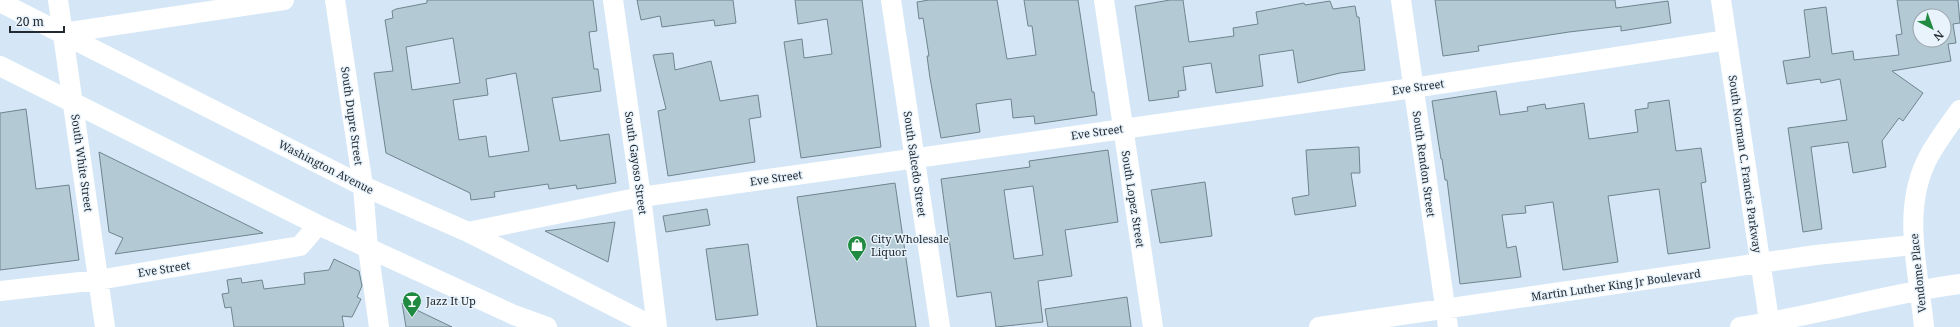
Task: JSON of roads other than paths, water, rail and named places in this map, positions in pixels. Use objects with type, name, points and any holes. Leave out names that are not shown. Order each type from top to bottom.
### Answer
[{"type":"street","name":"South White Street","points":[[58,0],[74,102],[105,327]]},
{"type":"street","points":[[63,32],[284,0]]},
{"type":"street","name":"South Dupre Street","points":[[335,0],[363,186],[368,248],[379,327]]},
{"type":"street","name":"South Gayoso Street","points":[[613,0],[641,198],[656,327]]},
{"type":"street","name":"South Salcedo Street","points":[[891,0],[940,327]]},
{"type":"street","name":"South Lopez Street","points":[[1104,0],[1153,327]]},
{"type":"street","name":"South Rendon Street","points":[[1401,0],[1447,318]]},
{"type":"street","name":"South Norman C. Francis Parkway","points":[[1721,0],[1770,325]]},
{"type":"street","name":"Washington Avenue","points":[[0,2],[63,32],[363,186],[468,232],[656,327]]},
{"type":"street","name":"Eve Street","points":[[468,232],[641,198],[1122,128],[1413,88],[1727,40]]},
{"type":"street","points":[[0,66],[318,225],[514,315],[547,327]]},
{"type":"street","name":"Vendome Place","points":[[1924,327],[1921,290],[1913,245],[1914,201],[1918,183],[1928,157],[1960,110]]},
{"type":"street","name":"Eve Street","points":[[0,292],[98,280],[300,246],[318,225]]},
{"type":"street","name":"Martin Luther King Jr Boulevard","points":[[1319,327],[1447,318],[1816,255],[1913,245]]},
{"type":"street","points":[[1740,327],[1770,325],[1921,290],[1960,284]]},
{"type":"place","name":"City Wholesale Liquor","points":[[857,262]]},
{"type":"place","name":"Jazz It Up","points":[[412,318]]}]
